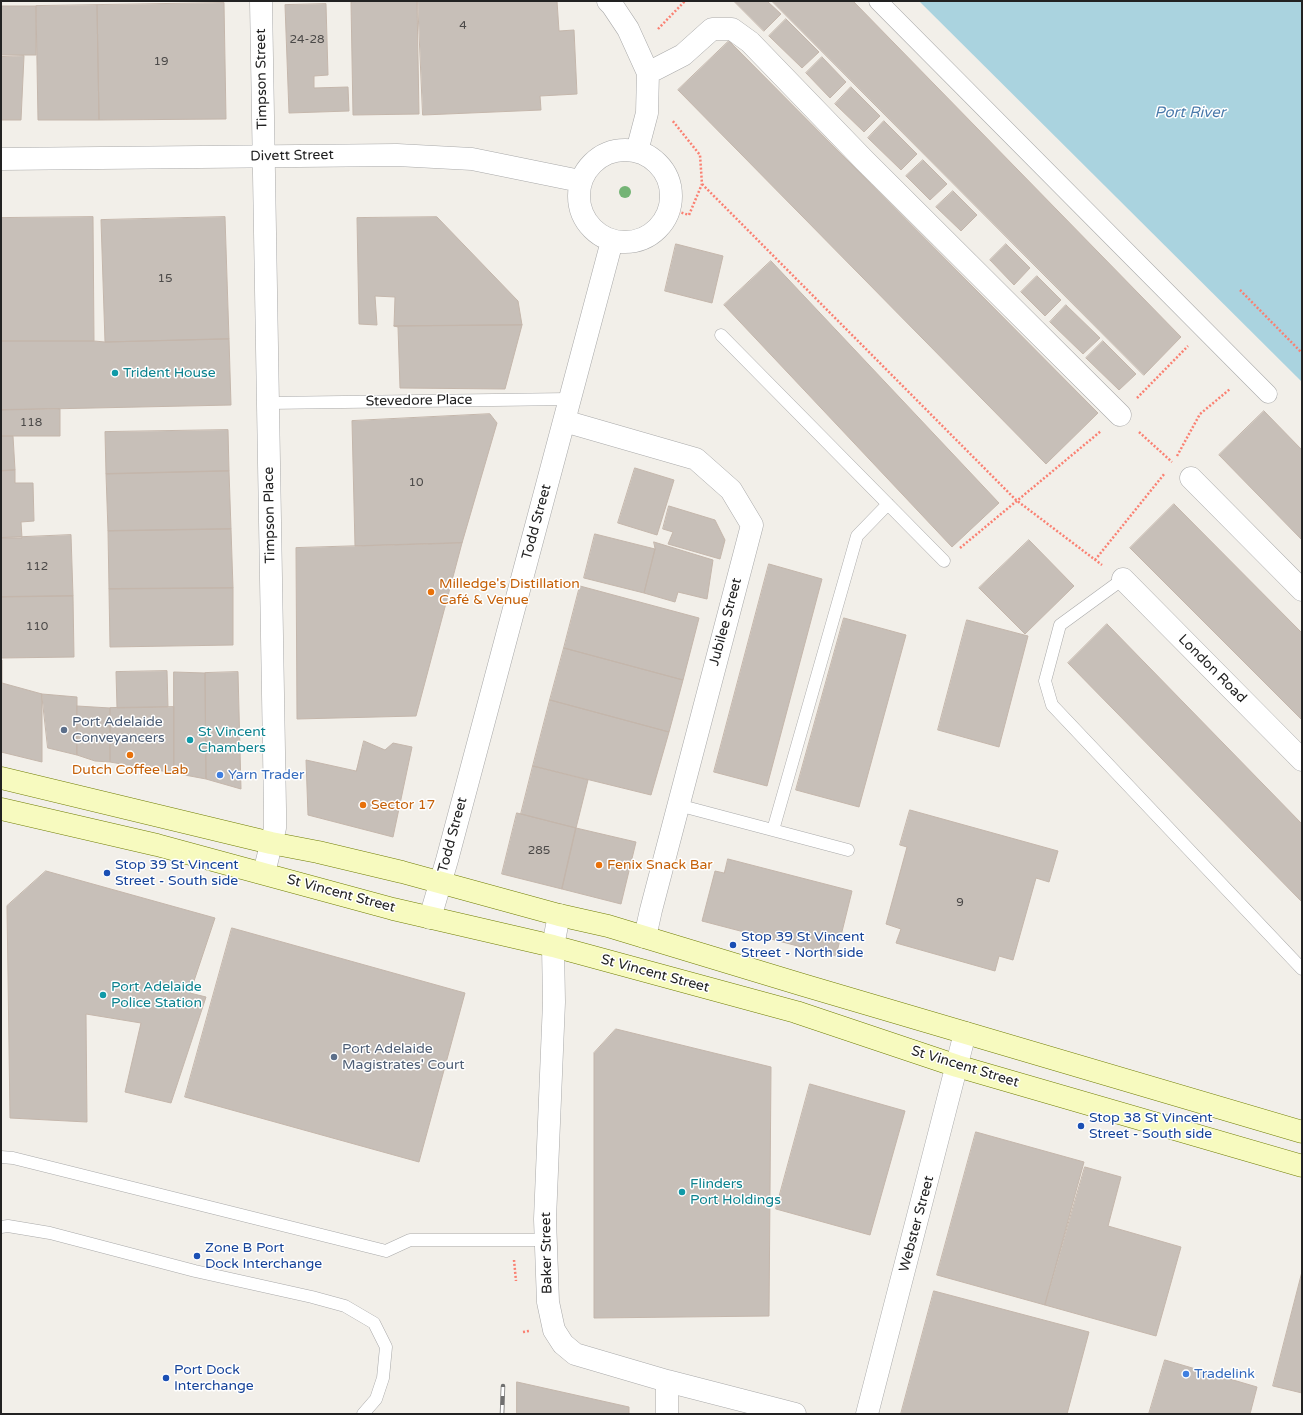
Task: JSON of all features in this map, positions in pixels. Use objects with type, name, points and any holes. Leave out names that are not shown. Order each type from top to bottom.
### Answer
[{"type":"main road","points":[[1,778],[271,843],[402,872],[559,915],[608,926],[1302,1132]]},
{"type":"main road","name":"St Vincent Street","points":[[1,809],[157,845],[430,918],[554,946],[796,1012],[957,1066],[1302,1166]]},
{"type":"street","name":"Timpson Street","points":[[261,1],[264,156]]},
{"type":"street","points":[[608,1],[628,29],[648,73],[648,114],[637,151]]},
{"type":"street","points":[[878,1],[1268,394]]},
{"type":"street","points":[[648,73],[683,55],[712,29],[732,29],[750,42],[864,160],[1120,415]]},
{"type":"street","points":[[622,149],[637,151],[655,160],[667,174],[672,193],[670,209],[662,225],[644,239],[626,243],[612,241],[593,230],[582,214],[578,194],[580,181],[589,166],[603,154],[622,149]]},
{"type":"street","name":"Divett Street","points":[[1,159],[397,155],[472,159],[580,181]]},
{"type":"street","name":"Timpson Place","points":[[264,156],[275,809],[275,828],[264,873]]},
{"type":"street","name":"Todd Street","points":[[430,918],[612,241]]},
{"type":"street","name":"Jubilee Street","points":[[564,421],[696,459],[731,490],[752,525],[678,805],[645,937]]},
{"type":"street","points":[[1191,478],[1302,590]]},
{"type":"street","name":"London Road","points":[[1123,579],[1302,760]]},
{"type":"street","name":"Baker Street","points":[[559,915],[554,946],[554,1002],[545,1219],[548,1302],[554,1330],[563,1344],[575,1354],[667,1381],[795,1414]]},
{"type":"street","name":"Webster Street","points":[[867,1414],[965,1033]]},
{"type":"street","points":[[667,1381],[667,1414]]},
{"type":"lane","points":[[721,335],[944,561]]},
{"type":"lane","name":"Stevedore Place","points":[[268,403],[569,399]]},
{"type":"lane","points":[[773,830],[858,536],[888,504]]},
{"type":"lane","points":[[1123,579],[1060,624],[1045,682],[1052,705],[1302,969]]},
{"type":"lane","points":[[678,805],[848,850]]},
{"type":"lane","points":[[1,1157],[13,1158],[386,1251],[410,1240],[546,1240]]},
{"type":"lane","points":[[1,1227],[8,1226],[50,1233],[194,1271],[312,1297],[345,1306],[374,1323],[386,1348],[383,1378],[376,1399],[363,1414]]},
{"type":"path","points":[[658,29],[684,1]]},
{"type":"path","points":[[669,117],[700,155],[702,184],[689,215],[670,209]]},
{"type":"path","points":[[702,184],[1016,500],[1095,560],[1123,579]]},
{"type":"path","points":[[1240,290],[1302,352]]},
{"type":"path","points":[[944,561],[1120,415],[1204,330]]},
{"type":"path","points":[[1120,415],[1191,478]]},
{"type":"water","name":"Port River","points":[[919,1],[1302,1],[1302,382]]},
{"type":"building","points":[[417,1],[419,114],[353,115],[351,2]]},
{"type":"building","points":[[418,1],[557,1],[559,31],[574,30],[577,94],[540,96],[541,110],[423,115]]},
{"type":"building","points":[[734,1],[767,1],[781,14],[764,31]]},
{"type":"building","points":[[772,1],[853,1],[1181,337],[1144,375]]},
{"type":"building","points":[[224,3],[226,119],[99,120],[97,5]]},
{"type":"building","points":[[326,4],[328,75],[314,76],[314,88],[348,87],[349,111],[289,113],[285,5]]},
{"type":"building","points":[[97,5],[99,120],[38,120],[36,6]]},
{"type":"building","points":[[1,6],[36,6],[36,55],[1,55]]},
{"type":"building","points":[[786,19],[819,52],[802,68],[769,36]]},
{"type":"building","points":[[729,41],[1098,413],[1046,464],[678,90]]},
{"type":"building","points":[[24,56],[21,120],[1,120],[1,57]]},
{"type":"building","points":[[822,57],[846,82],[830,98],[806,73]]},
{"type":"building","points":[[851,87],[880,116],[864,132],[835,104]]},
{"type":"building","points":[[884,121],[917,154],[901,170],[868,138]]},
{"type":"building","points":[[923,160],[947,184],[930,200],[906,176]]},
{"type":"building","points":[[953,191],[977,215],[961,231],[936,207]]},
{"type":"building","points":[[93,217],[94,341],[1,341],[1,218]]},
{"type":"building","points":[[225,217],[229,339],[105,342],[101,220]]},
{"type":"building","points":[[437,217],[518,301],[522,325],[394,326],[395,297],[375,296],[377,325],[359,324],[357,218]]},
{"type":"building","points":[[676,244],[723,256],[712,303],[665,291]]},
{"type":"building","points":[[1006,244],[1030,268],[1014,285],[990,260]]},
{"type":"building","points":[[771,261],[999,503],[952,547],[724,305]]},
{"type":"building","points":[[1037,276],[1061,300],[1045,316],[1021,292]]},
{"type":"building","points":[[1066,305],[1100,338],[1083,354],[1050,322]]},
{"type":"building","points":[[522,325],[505,389],[400,388],[398,327],[394,326]]},
{"type":"building","name":"Trident House","points":[[229,339],[231,405],[1,410],[1,341],[105,342]]},
{"type":"building","points":[[1103,341],[1136,374],[1119,390],[1086,358]]},
{"type":"building","points":[[60,409],[60,436],[1,436],[1,410]]},
{"type":"building","points":[[1264,411],[1302,450],[1302,540],[1219,455]]},
{"type":"building","points":[[490,414],[497,423],[462,543],[355,546],[352,421]]},
{"type":"building","points":[[228,430],[229,471],[106,474],[105,432]]},
{"type":"building","points":[[1,436],[13,436],[15,470],[1,471]]},
{"type":"building","points":[[635,468],[674,480],[657,535],[618,523]]},
{"type":"building","points":[[15,470],[15,483],[33,483],[34,521],[21,522],[22,538],[1,538],[1,471]]},
{"type":"building","points":[[229,471],[231,529],[108,531],[106,474]]},
{"type":"building","points":[[1174,504],[1302,633],[1302,720],[1130,548]]},
{"type":"building","points":[[669,506],[715,520],[725,540],[720,559],[668,544],[673,532],[663,529]]},
{"type":"building","points":[[231,529],[233,588],[109,589],[108,531]]},
{"type":"building","points":[[595,534],[655,549],[644,593],[584,578]]},
{"type":"building","points":[[71,535],[73,596],[1,597],[1,538]]},
{"type":"building","points":[[1029,540],[1074,586],[1025,634],[979,588]]},
{"type":"building","points":[[654,542],[713,560],[707,599],[678,592],[675,602],[644,593],[655,549]]},
{"type":"building","points":[[462,543],[416,716],[297,719],[296,548]]},
{"type":"building","points":[[769,564],[822,579],[767,786],[714,772]]},
{"type":"building","points":[[580,586],[699,618],[683,680],[564,648]]},
{"type":"building","points":[[233,588],[233,645],[110,647],[109,589]]},
{"type":"building","points":[[73,596],[74,657],[1,658],[1,597]]},
{"type":"building","points":[[844,618],[906,635],[859,807],[796,790]]},
{"type":"building","points":[[967,620],[1028,636],[999,747],[938,730]]},
{"type":"building","points":[[1107,624],[1302,824],[1302,902],[1068,663]]},
{"type":"building","points":[[564,648],[683,680],[669,732],[550,700]]},
{"type":"building","points":[[1,660],[2,683],[42,694],[42,762],[1,752]]},
{"type":"building","points":[[167,671],[168,707],[117,708],[116,672]]},
{"type":"building","name":"St Vincent Chambers","points":[[174,672],[205,673],[206,779],[174,773]]},
{"type":"building","points":[[238,672],[241,789],[206,779],[205,673]]},
{"type":"building","points":[[42,694],[77,697],[77,755],[48,748]]},
{"type":"building","points":[[550,700],[669,732],[651,795],[533,766]]},
{"type":"building","points":[[77,706],[110,708],[110,762],[95,761],[77,755]]},
{"type":"building","points":[[174,707],[174,773],[110,762],[110,708]]},
{"type":"building","points":[[364,741],[385,750],[393,743],[412,747],[393,837],[308,815],[306,760],[356,771]]},
{"type":"building","points":[[533,766],[588,780],[576,828],[521,814]]},
{"type":"building","points":[[910,810],[1058,851],[1049,882],[1036,878],[1013,960],[999,956],[995,971],[896,943],[901,929],[886,924],[907,847],[900,845]]},
{"type":"building","points":[[517,813],[576,828],[562,889],[502,874]]},
{"type":"building","name":"Fenix Snack Bar","points":[[576,828],[636,842],[621,904],[562,889]]},
{"type":"building","points":[[728,859],[852,891],[836,956],[702,921],[715,871],[724,873]]},
{"type":"building","name":"Port Adelaide Police Station","points":[[46,871],[215,918],[190,993],[206,997],[171,1103],[125,1092],[141,1023],[86,1014],[87,1122],[10,1118],[7,906]]},
{"type":"building","points":[[232,928],[465,993],[419,1162],[185,1097]]},
{"type":"building","name":"Flinders Port Holdings","points":[[616,1029],[771,1067],[769,1316],[594,1318],[594,1053]]},
{"type":"building","points":[[810,1084],[905,1111],[870,1235],[776,1209]]},
{"type":"building","points":[[976,1132],[1084,1162],[1045,1305],[937,1275]]},
{"type":"building","points":[[1085,1167],[1121,1177],[1108,1226],[1181,1247],[1156,1336],[1045,1305]]},
{"type":"building","points":[[1302,1272],[1302,1393],[1273,1386]]},
{"type":"building","points":[[934,1291],[1089,1332],[1067,1414],[901,1414]]},
{"type":"building","name":"Tradelink","points":[[1165,1360],[1257,1387],[1250,1414],[1149,1414]]},
{"type":"building","points":[[517,1382],[629,1407],[629,1414],[517,1414]]},
{"type":"railway","points":[[502,1414],[503,1386]]},
{"type":"place","name":"Trident House","points":[[115,373]]},
{"type":"place","name":"Milledge's Distillation Café & Venue","points":[[431,592]]},
{"type":"place","name":"Port Adelaide Conveyancers","points":[[64,730]]},
{"type":"place","name":"St Vincent Chambers","points":[[190,740]]},
{"type":"place","name":"Dutch Coffee Lab","points":[[130,755]]},
{"type":"place","name":"Yarn Trader","points":[[220,775]]},
{"type":"place","name":"Sector 17","points":[[363,805]]},
{"type":"place","name":"Fenix Snack Bar","points":[[599,865]]},
{"type":"place","name":"Stop 39 St Vincent Street - South side","points":[[107,873]]},
{"type":"place","name":"Stop 39 St Vincent Street - North side","points":[[733,945]]},
{"type":"place","name":"Port Adelaide Police Station","points":[[103,995]]},
{"type":"place","name":"Port Adelaide Magistrates' Court","points":[[334,1057]]},
{"type":"place","name":"Stop 38 St Vincent Street - South side","points":[[1081,1126]]},
{"type":"place","name":"Flinders Port Holdings","points":[[682,1192]]},
{"type":"place","name":"Zone B Port Dock Interchange","points":[[197,1256]]},
{"type":"place","name":"Tradelink","points":[[1186,1374]]},
{"type":"place","name":"Port Dock Interchange","points":[[166,1378]]}]
